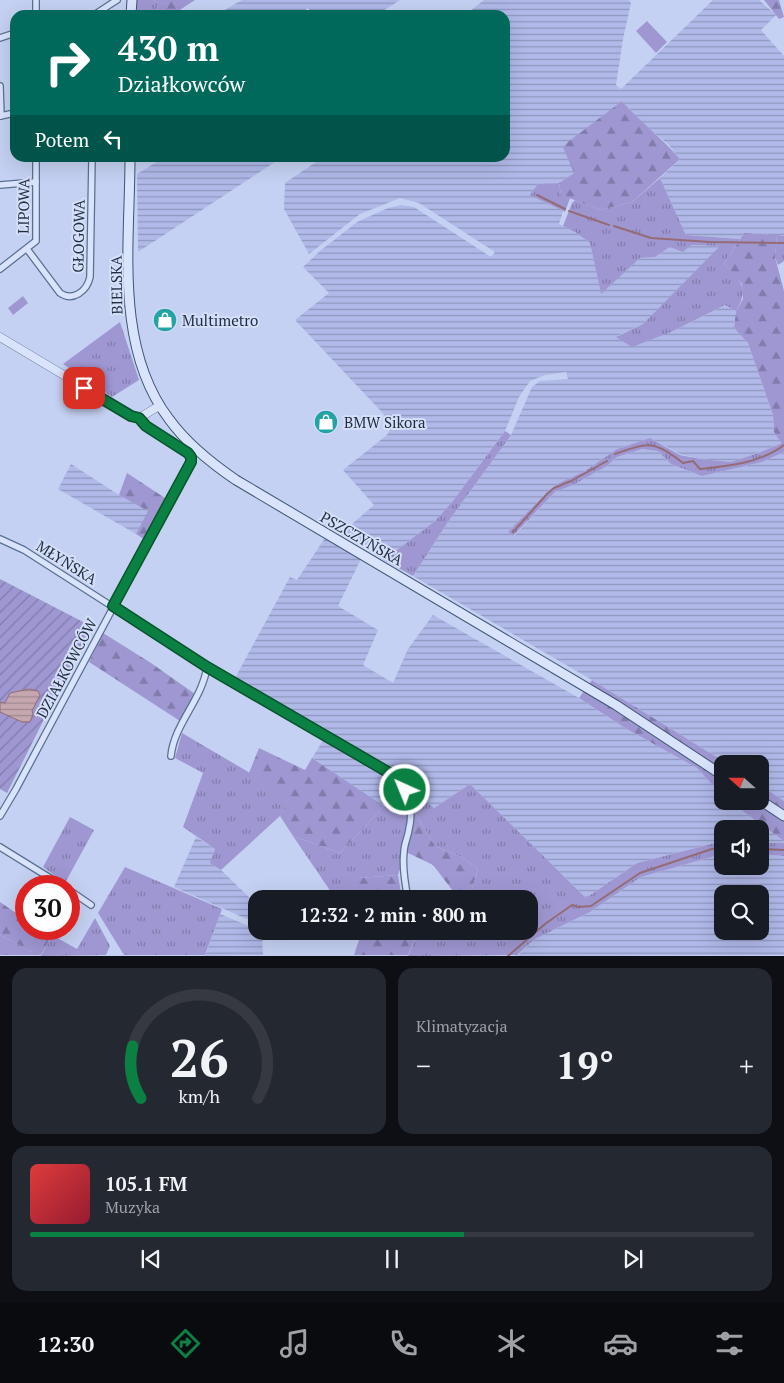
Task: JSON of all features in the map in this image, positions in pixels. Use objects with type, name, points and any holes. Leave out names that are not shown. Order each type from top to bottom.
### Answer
[{"type":"main road","name":"BIELSKA","points":[[130,162],[129,272],[131,323],[140,363],[159,406]]},
{"type":"main road","name":"PSZCZYŃSKA","points":[[159,406],[175,428],[193,447],[236,480],[607,700],[714,770]]},
{"type":"main road","points":[[769,806],[784,816]]},
{"type":"street","points":[[102,10],[117,0]]},
{"type":"street","points":[[0,86],[0,116]]},
{"type":"street","name":"LIPOWA","points":[[0,269],[36,241],[36,162]]},
{"type":"street","name":"GŁOGOWA","points":[[27,249],[56,290],[63,296],[75,296],[86,288],[90,277],[92,162]]},
{"type":"street","points":[[0,185],[36,182]]},
{"type":"street","points":[[0,337],[131,416],[139,418],[159,406]]},
{"type":"street","name":"DZIAŁKOWCÓW","points":[[0,816],[192,460],[188,453],[146,426],[139,418]]},
{"type":"street","name":"MŁYŃSKA","points":[[0,539],[24,550],[207,667],[393,775],[400,781],[405,790],[411,813],[404,853],[406,890]]},
{"type":"street","points":[[171,756],[172,743],[188,714],[191,704],[201,690],[207,667]]},
{"type":"street","points":[[0,847],[45,875]]},
{"type":"street","points":[[80,898],[91,905]]},
{"type":"shaded area","points":[[242,0],[400,0],[385,10],[309,10],[308,8],[305,10],[225,10]]},
{"type":"shaded area","points":[[484,0],[629,0],[631,3],[616,85],[621,89],[713,0],[759,0],[776,15],[761,30],[784,56],[784,236],[744,233],[740,239],[686,235],[660,178],[680,159],[668,144],[642,123],[622,101],[574,173],[559,183],[538,184],[531,195],[563,211],[559,224],[575,232],[590,243],[601,293],[640,258],[655,257],[670,247],[691,245],[721,246],[643,324],[617,336],[671,332],[725,305],[736,311],[734,328],[748,343],[773,415],[774,432],[782,443],[731,462],[700,459],[680,454],[650,438],[617,449],[585,471],[559,483],[548,491],[508,532],[514,536],[555,492],[573,485],[607,466],[617,457],[642,449],[658,451],[671,464],[702,476],[762,462],[784,452],[784,801],[769,791],[769,755],[714,755],[592,680],[413,576],[448,522],[511,435],[532,387],[540,381],[568,379],[566,372],[545,375],[530,381],[519,397],[505,431],[452,502],[435,521],[384,560],[344,531],[374,505],[343,470],[387,435],[393,424],[295,320],[329,293],[303,267],[357,222],[388,208],[401,205],[414,207],[491,257],[495,252],[419,203],[400,198],[360,214],[309,254],[284,209],[285,183],[316,162],[510,162],[510,10],[471,10]]},
{"type":"shaded area","points":[[156,162],[275,162],[138,252],[137,174]]},
{"type":"shaded area","points":[[71,464],[119,495],[149,511],[136,534],[58,489]]},
{"type":"shaded area","points":[[325,538],[362,557],[338,606],[378,630],[363,665],[393,683],[408,649],[433,615],[697,768],[714,786],[714,810],[741,810],[755,820],[714,820],[714,843],[637,863],[586,898],[470,784],[434,808],[407,784],[415,813],[384,806],[312,758],[329,731],[235,678],[290,577],[297,580]]},
{"type":"shaded area","points":[[29,689],[38,691],[40,695],[32,711],[33,714],[30,722],[22,722],[0,712],[0,702],[5,703],[10,693]]},
{"type":"shaded area","points":[[769,830],[784,841],[784,843],[769,843]]},
{"type":"shaded area","points":[[196,837],[215,849],[211,863],[248,896],[248,919],[174,887]]},
{"type":"shaded area","points":[[769,855],[784,856],[784,955],[517,956],[534,940],[538,940],[538,938],[590,912],[641,877],[714,856],[714,875],[769,875]]},
{"type":"shaded area","points":[[220,914],[248,926],[248,940],[262,940],[263,955],[205,956]]},
{"type":"green space","points":[[137,0],[154,0],[158,3],[157,10],[137,10]]},
{"type":"green space","points":[[154,0],[195,0],[180,10],[157,10],[158,3]]},
{"type":"green space","points":[[764,0],[779,0],[784,17],[779,19]]},
{"type":"green space","points":[[647,21],[667,42],[656,53],[636,31]]},
{"type":"green space","points":[[622,101],[680,159],[632,202],[601,210],[561,195],[559,183],[574,173],[563,147]]},
{"type":"green space","points":[[660,178],[686,235],[740,239],[724,264],[739,280],[743,290],[736,311],[725,305],[671,332],[632,347],[616,337],[643,324],[720,246],[691,245],[683,252],[670,247],[655,257],[640,258],[601,294],[590,243],[563,226],[575,200],[601,210],[632,202]]},
{"type":"green space","points":[[559,183],[561,195],[570,198],[565,212],[530,195],[538,184]]},
{"type":"green space","points":[[744,233],[777,235],[775,257],[784,291],[784,447],[774,432],[773,415],[748,343],[734,328],[736,311],[743,299],[742,284],[724,264]]},
{"type":"green space","points":[[777,235],[784,236],[784,261],[778,265],[775,257]]},
{"type":"green space","points":[[23,296],[28,303],[13,315],[8,308]]},
{"type":"green space","points":[[120,322],[139,380],[112,397],[63,364]]},
{"type":"green space","points":[[505,431],[511,435],[448,522],[413,576],[384,560],[435,521],[452,502]]},
{"type":"green space","points":[[650,438],[680,455],[700,459],[731,462],[782,443],[784,452],[762,462],[702,476],[671,464],[658,451],[642,449],[617,457],[607,466],[573,485],[555,492],[513,536],[508,532],[548,491],[559,483],[585,471],[617,449]]},
{"type":"green space","points":[[127,473],[165,498],[144,539],[136,534],[148,511],[119,495]]},
{"type":"green space","points":[[0,579],[91,626],[7,793],[0,789]]},
{"type":"green space","points":[[103,633],[151,663],[195,694],[180,721],[89,662]]},
{"type":"green space","points":[[592,680],[714,755],[714,786],[697,768],[625,728],[579,698]]},
{"type":"green space","points":[[182,733],[291,797],[280,816],[221,870],[210,863],[215,849],[183,827],[203,773],[175,758]]},
{"type":"green space","points":[[259,748],[305,770],[312,758],[384,806],[340,853],[293,836],[280,816],[290,797],[249,773]]},
{"type":"green space","points":[[406,783],[434,808],[470,784],[586,898],[637,863],[714,843],[714,856],[641,877],[590,912],[538,938],[538,890],[472,890],[478,869],[461,857],[435,846],[415,813]]},
{"type":"green space","points":[[769,791],[784,801],[784,841],[769,830],[769,820],[755,820],[741,810],[769,810]]},
{"type":"green space","points":[[384,806],[415,813],[406,852],[398,875],[358,878],[358,890],[330,890],[293,836],[340,853]]},
{"type":"green space","points":[[415,813],[435,846],[461,857],[478,869],[472,890],[452,890],[433,865],[406,852]]},
{"type":"green space","points":[[70,817],[94,830],[69,875],[54,875],[43,867]]},
{"type":"green space","points":[[769,843],[784,843],[784,856],[769,855]]},
{"type":"green space","points":[[125,867],[222,909],[205,955],[124,955],[98,913]]},
{"type":"green space","points":[[398,875],[400,890],[358,890],[358,878]]},
{"type":"green space","points":[[0,902],[15,912],[15,940],[49,940],[41,955],[38,955],[0,935]]},
{"type":"green space","points":[[95,918],[110,946],[106,955],[41,956],[49,940],[61,940],[77,949]]},
{"type":"green space","points":[[0,935],[38,955],[0,955]]},
{"type":"green space","points":[[359,940],[415,940],[408,955],[354,955]]},
{"type":"green space","points":[[415,940],[534,940],[517,955],[408,956]]},
{"type":"waterway","points":[[537,195],[565,209]]},
{"type":"waterway","points":[[569,211],[609,225]]},
{"type":"waterway","points":[[614,226],[651,238],[710,242],[784,243]]},
{"type":"waterway","points":[[615,454],[636,447],[650,445],[664,450],[683,463],[693,461],[700,469],[755,460],[784,445]]},
{"type":"waterway","points":[[513,532],[554,488],[607,461]]},
{"type":"waterway","points":[[508,956],[545,924],[572,905],[579,907],[591,906],[640,873],[714,849]]},
{"type":"waterway","points":[[769,849],[784,850]]},
{"type":"place","name":"Multimetro","points":[[165,320]]},
{"type":"place","name":"BMW Sikora","points":[[326,422]]},
{"type":"route","points":[[84,388],[131,416],[139,418],[146,426],[188,453],[191,457],[191,462],[174,495],[113,606],[207,667],[393,775],[400,781],[405,790]]}]
